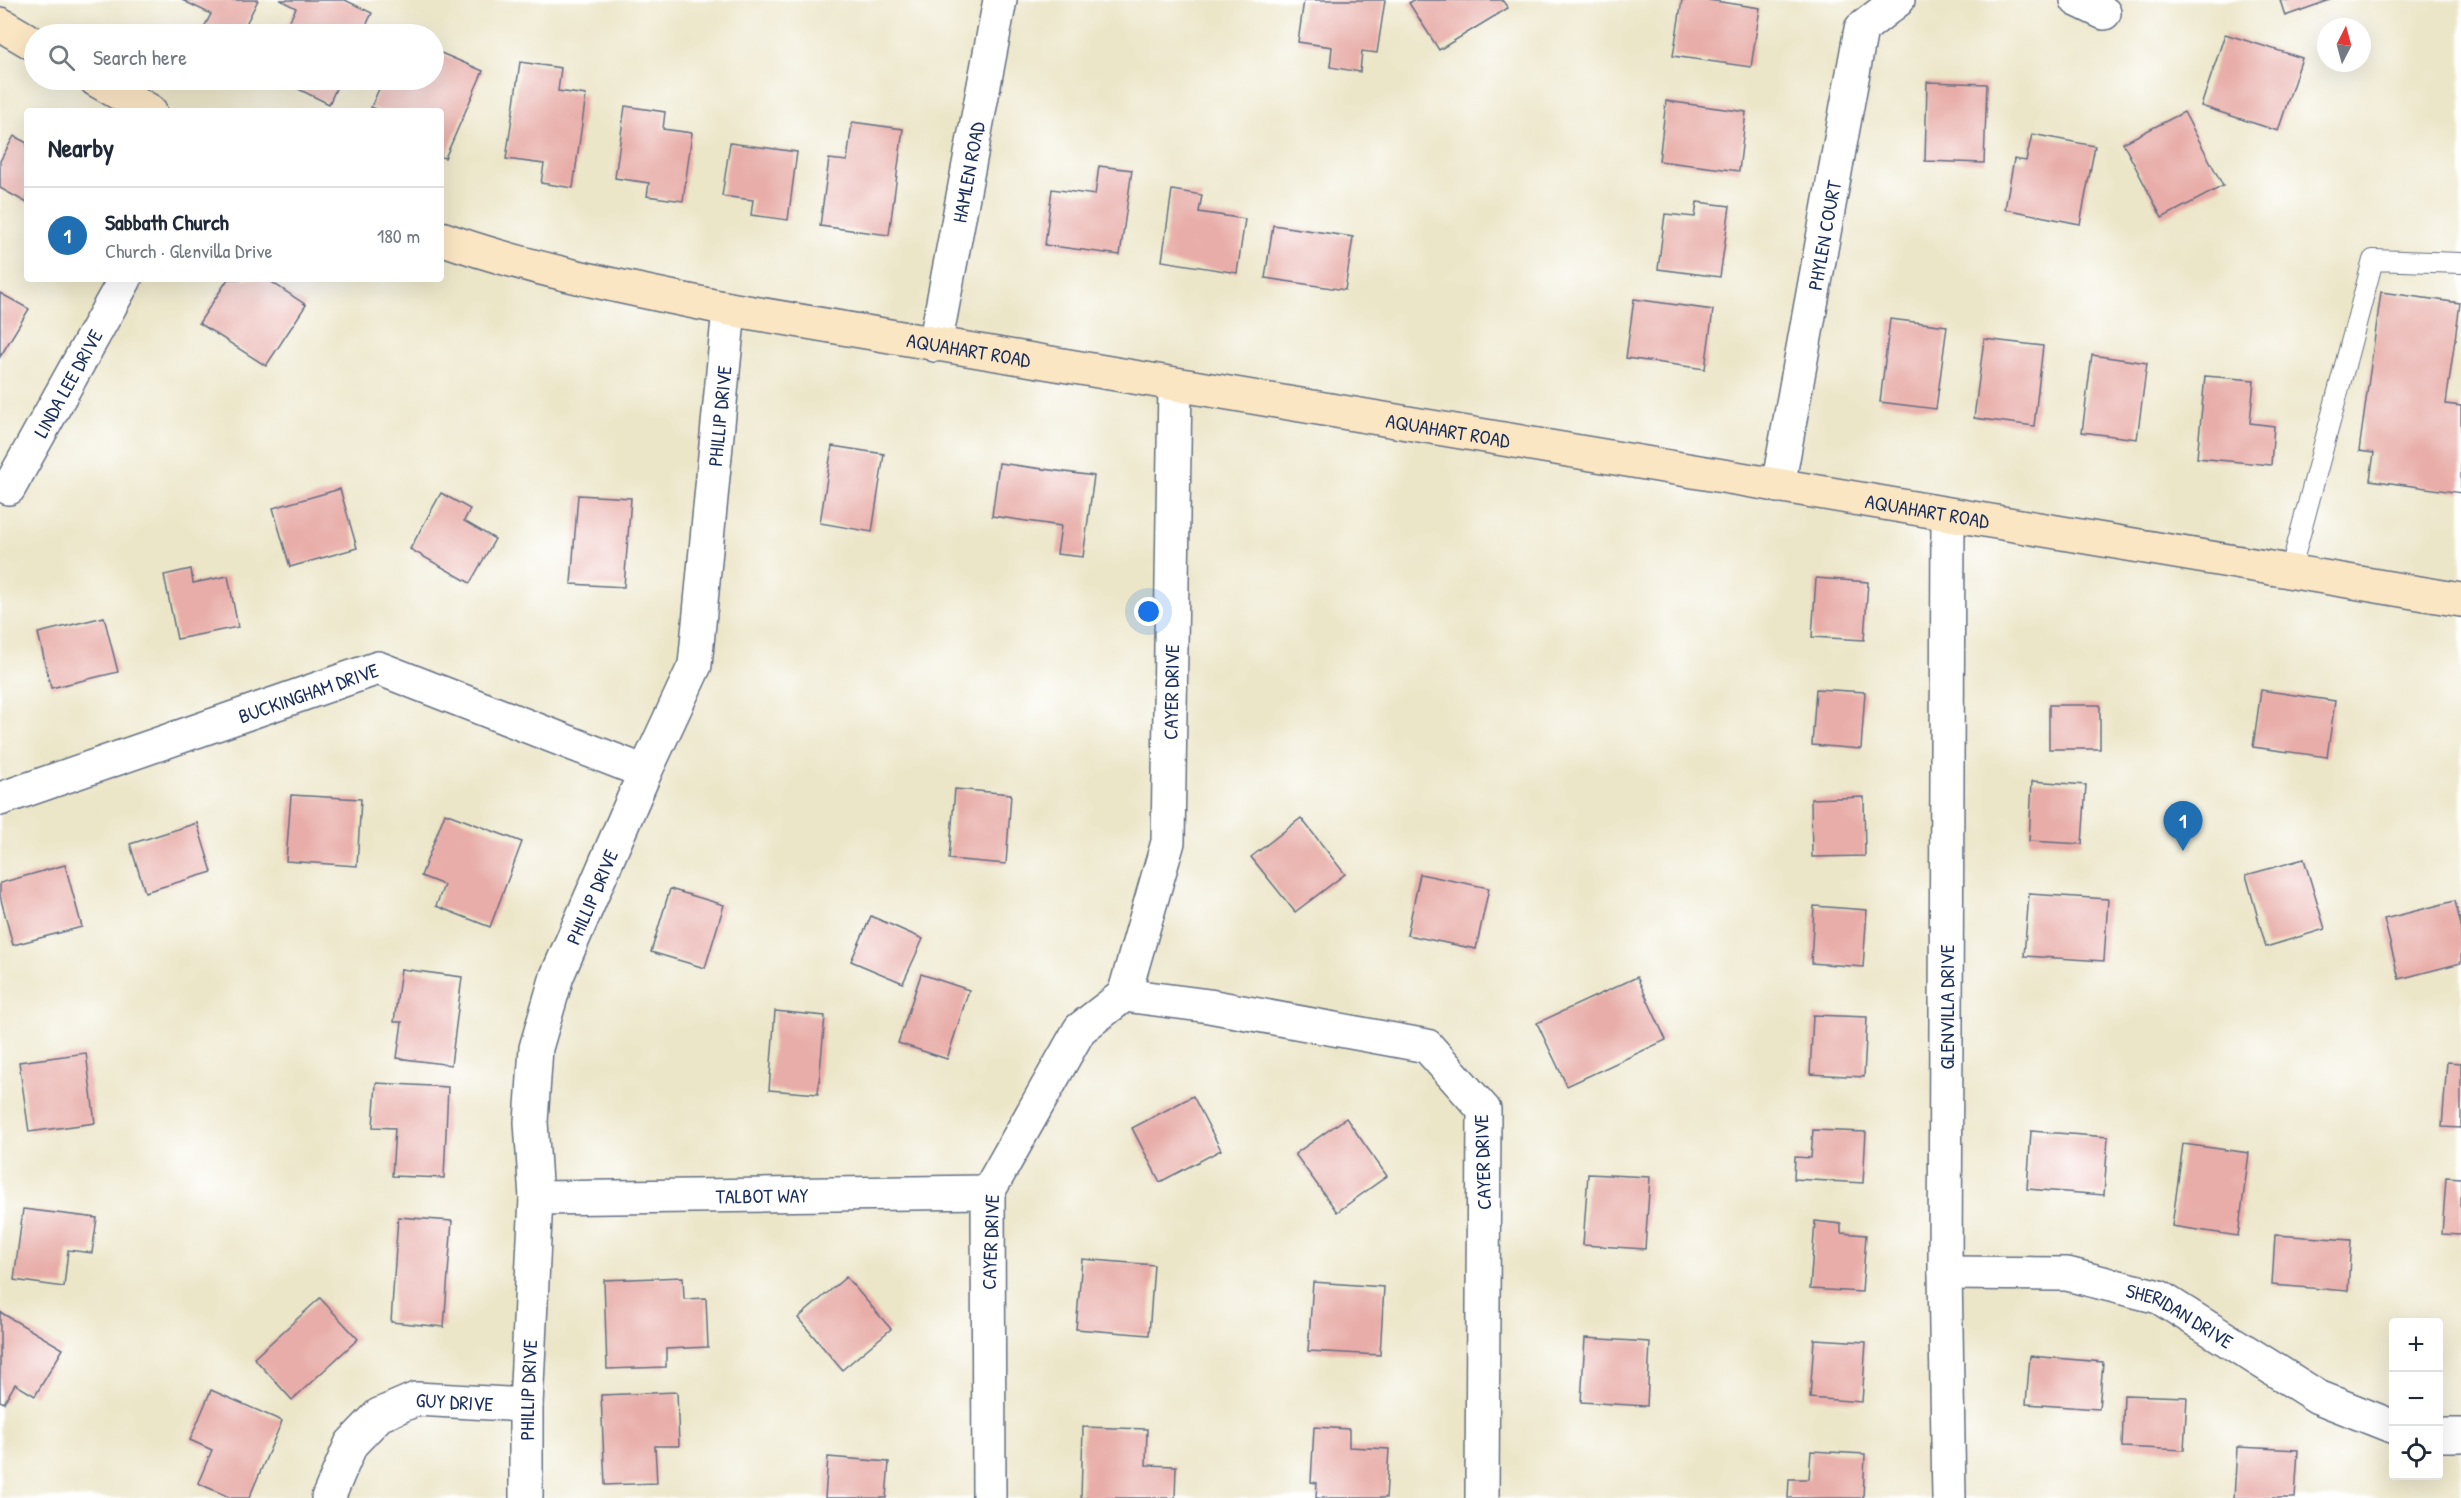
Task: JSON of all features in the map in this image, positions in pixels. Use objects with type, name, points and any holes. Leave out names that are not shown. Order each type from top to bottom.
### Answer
[{"type":"street","name":"HAMLEN ROAD","points":[[935,345],[1000,0]]},
{"type":"street","name":"PHYLEN COURT","points":[[1778,486],[1861,29],[1898,0]]},
{"type":"street","points":[[0,24],[24,38]]},
{"type":"street","points":[[113,90],[145,108]]},
{"type":"street","name":"AQUAHART ROAD","points":[[444,239],[475,250],[587,279],[729,309],[1948,516],[2461,600]]},
{"type":"street","name":"LINDA LEE DRIVE","points":[[9,488],[123,282]]},
{"type":"street","name":"PHILLIP DRIVE","points":[[526,1498],[526,1405],[536,1198],[531,1122],[536,1048],[557,976],[645,772],[695,665],[729,309]]},
{"type":"street","name":"CAYER DRIVE","points":[[989,1498],[988,1192],[1080,1029],[1124,995],[1168,842],[1175,385]]},
{"type":"street","name":"GLENVILLA DRIVE","points":[[1948,516],[1945,1273],[1949,1498]]},
{"type":"street","name":"BUCKINGHAM DRIVE","points":[[0,799],[378,668],[645,772]]},
{"type":"street","name":"CAYER DRIVE","points":[[1124,995],[1209,1006],[1427,1046],[1484,1110],[1482,1498]]},
{"type":"street","name":"TALBOT WAY","points":[[536,1198],[988,1192]]},
{"type":"street","name":"SHERIDAN DRIVE","points":[[1945,1273],[2067,1274],[2159,1297],[2318,1397],[2389,1424]]},
{"type":"street","name":"GUY DRIVE","points":[[328,1498],[351,1444],[379,1415],[416,1399],[526,1405]]},
{"type":"street","points":[[2443,1435],[2461,1435]]},
{"type":"lane","points":[[2290,572],[2373,260],[2461,263]]},
{"type":"building","points":[[182,0],[258,0],[246,24],[206,24],[211,14]]},
{"type":"building","points":[[280,0],[345,0],[372,13],[367,24],[288,24],[296,8]]},
{"type":"building","points":[[1304,0],[1385,0],[1377,53],[1362,51],[1360,72],[1330,67],[1332,47],[1298,42]]},
{"type":"building","points":[[1414,0],[1502,0],[1508,8],[1439,50],[1409,3]]},
{"type":"building","points":[[1682,0],[1708,0],[1760,8],[1751,67],[1673,56]]},
{"type":"building","points":[[2280,0],[2330,0],[2285,16]]},
{"type":"building","points":[[2225,34],[2302,58],[2278,131],[2201,106]]},
{"type":"building","points":[[444,54],[483,71],[445,158],[444,108],[371,107],[379,90],[444,90]]},
{"type":"building","points":[[520,62],[561,68],[558,91],[586,95],[573,188],[541,183],[544,164],[506,159]]},
{"type":"building","points":[[1927,82],[1987,84],[1984,163],[1925,161]]},
{"type":"building","points":[[300,90],[335,90],[329,104]]},
{"type":"building","points":[[1666,101],[1746,112],[1739,171],[1659,161]]},
{"type":"building","points":[[625,106],[665,112],[663,129],[692,133],[683,201],[647,196],[649,183],[615,178]]},
{"type":"building","points":[[2184,112],[2223,186],[2162,218],[2123,143]]},
{"type":"building","points":[[852,122],[903,129],[889,235],[820,226],[829,159],[847,161]]},
{"type":"building","points":[[2032,134],[2095,146],[2080,224],[2005,209],[2014,159],[2026,161]]},
{"type":"building","points":[[14,136],[24,141],[24,201],[0,188],[0,161]]},
{"type":"building","points":[[730,143],[797,152],[788,220],[751,215],[753,200],[722,196]]},
{"type":"building","points":[[1099,166],[1132,170],[1120,255],[1045,245],[1052,189],[1095,195]]},
{"type":"building","points":[[1172,190],[1202,195],[1199,212],[1245,219],[1237,273],[1162,261]]},
{"type":"building","points":[[1697,202],[1730,206],[1720,277],[1658,269],[1665,214],[1695,217]]},
{"type":"building","points":[[1273,225],[1353,237],[1345,290],[1265,278]]},
{"type":"building","points":[[226,282],[272,282],[306,305],[266,366],[199,323]]},
{"type":"building","points":[[2381,292],[2460,303],[2446,404],[2461,406],[2461,493],[2370,480],[2374,453],[2359,451]]},
{"type":"building","points":[[0,293],[29,309],[0,357]]},
{"type":"building","points":[[1634,299],[1713,310],[1705,369],[1626,358]]},
{"type":"building","points":[[1890,319],[1947,326],[1936,409],[1880,402]]},
{"type":"building","points":[[1984,339],[2043,346],[2034,426],[1974,418]]},
{"type":"building","points":[[2092,355],[2147,363],[2137,439],[2082,432]]},
{"type":"building","points":[[2205,376],[2254,380],[2250,423],[2274,426],[2271,465],[2197,458]]},
{"type":"building","points":[[832,446],[884,454],[872,532],[820,523]]},
{"type":"building","points":[[999,463],[1094,476],[1083,557],[1057,554],[1061,526],[992,516]]},
{"type":"building","points":[[340,489],[357,548],[290,567],[273,508]]},
{"type":"building","points":[[441,493],[470,509],[464,521],[495,539],[470,583],[410,549]]},
{"type":"building","points":[[578,495],[631,498],[624,587],[571,584]]},
{"type":"building","points":[[191,569],[193,583],[228,576],[238,627],[177,639],[164,575]]},
{"type":"building","points":[[1816,578],[1868,582],[1864,640],[1812,637]]},
{"type":"building","points":[[104,617],[118,672],[51,688],[38,633]]},
{"type":"building","points":[[1816,689],[1865,692],[1861,749],[1812,745]]},
{"type":"building","points":[[2261,690],[2335,701],[2327,757],[2253,747]]},
{"type":"building","points":[[2049,705],[2100,705],[2100,749],[2049,749]]},
{"type":"building","points":[[2032,781],[2086,785],[2082,844],[2029,841]]},
{"type":"building","points":[[955,789],[1011,794],[1006,864],[949,859]]},
{"type":"building","points":[[291,795],[361,799],[357,866],[286,861]]},
{"type":"building","points":[[1864,797],[1865,856],[1812,857],[1811,799]]},
{"type":"building","points":[[445,813],[522,842],[490,927],[436,906],[444,885],[421,876]]},
{"type":"building","points":[[1301,818],[1345,874],[1295,912],[1251,857]]},
{"type":"building","points":[[197,823],[212,872],[145,892],[130,844]]},
{"type":"building","points":[[2304,859],[2325,929],[2266,947],[2246,875]]},
{"type":"building","points":[[65,865],[82,927],[13,945],[0,896],[0,883]]},
{"type":"building","points":[[1420,874],[1489,888],[1476,949],[1407,935]]},
{"type":"building","points":[[670,889],[724,905],[705,968],[651,952]]},
{"type":"building","points":[[2029,894],[2108,899],[2104,961],[2024,956]]},
{"type":"building","points":[[2455,901],[2461,925],[2461,963],[2399,979],[2384,919]]},
{"type":"building","points":[[1814,906],[1867,910],[1863,967],[1811,963]]},
{"type":"building","points":[[871,916],[923,939],[903,983],[851,961]]},
{"type":"building","points":[[401,969],[462,977],[451,1065],[397,1058],[402,1022],[394,1022]]},
{"type":"building","points":[[921,974],[969,990],[947,1059],[898,1043]]},
{"type":"building","points":[[1637,977],[1666,1040],[1567,1086],[1537,1023]]},
{"type":"building","points":[[775,1011],[825,1016],[818,1094],[769,1090]]},
{"type":"building","points":[[1813,1015],[1867,1017],[1864,1077],[1810,1074]]},
{"type":"building","points":[[86,1053],[95,1123],[29,1132],[19,1062]]},
{"type":"building","points":[[2447,1062],[2461,1063],[2461,1128],[2442,1127]]},
{"type":"building","points":[[376,1083],[448,1087],[444,1178],[392,1176],[395,1128],[373,1127]]},
{"type":"building","points":[[1193,1096],[1221,1150],[1160,1182],[1132,1128]]},
{"type":"building","points":[[1346,1118],[1387,1176],[1337,1212],[1295,1154]]},
{"type":"building","points":[[1813,1130],[1866,1132],[1863,1183],[1794,1179],[1795,1157],[1811,1158]]},
{"type":"building","points":[[2031,1131],[2108,1137],[2104,1195],[2027,1189]]},
{"type":"building","points":[[2183,1144],[2249,1153],[2238,1236],[2172,1226]]},
{"type":"building","points":[[1588,1174],[1650,1177],[1645,1249],[1583,1245]]},
{"type":"building","points":[[2446,1177],[2461,1178],[2461,1235],[2442,1234]]},
{"type":"building","points":[[23,1209],[97,1218],[92,1253],[68,1250],[64,1287],[14,1280]]},
{"type":"building","points":[[398,1217],[452,1221],[444,1327],[391,1322]]},
{"type":"building","points":[[1815,1221],[1841,1224],[1841,1233],[1866,1235],[1862,1292],[1810,1289]]},
{"type":"building","points":[[2275,1235],[2351,1240],[2348,1291],[2272,1285]]},
{"type":"building","points":[[1082,1259],[1154,1265],[1149,1335],[1076,1329]]},
{"type":"building","points":[[683,1277],[684,1299],[706,1298],[708,1347],[666,1349],[666,1367],[607,1369],[604,1280]]},
{"type":"building","points":[[846,1277],[891,1329],[842,1370],[798,1318]]},
{"type":"building","points":[[1313,1282],[1384,1287],[1380,1355],[1308,1351]]},
{"type":"building","points":[[320,1298],[358,1339],[292,1400],[254,1358]]},
{"type":"building","points":[[0,1312],[63,1349],[35,1396],[15,1384],[4,1403],[0,1401]]},
{"type":"building","points":[[1585,1338],[1650,1342],[1647,1406],[1581,1402]]},
{"type":"building","points":[[1814,1339],[1866,1342],[1862,1402],[1810,1398]]},
{"type":"building","points":[[2030,1356],[2103,1362],[2099,1409],[2026,1404]]},
{"type":"building","points":[[211,1390],[282,1421],[249,1498],[231,1498],[198,1483],[212,1450],[190,1440]]},
{"type":"building","points":[[677,1392],[679,1446],[655,1446],[657,1483],[605,1485],[601,1395]]},
{"type":"building","points":[[2124,1395],[2187,1397],[2184,1450],[2122,1447]]},
{"type":"building","points":[[1083,1427],[1147,1429],[1146,1465],[1176,1466],[1175,1498],[1081,1498]]},
{"type":"building","points":[[1314,1427],[1349,1429],[1349,1447],[1389,1449],[1386,1498],[1316,1498],[1317,1483],[1311,1482]]},
{"type":"building","points":[[2237,1447],[2298,1450],[2295,1498],[2234,1498]]},
{"type":"building","points":[[1811,1451],[1865,1454],[1863,1498],[1788,1498],[1789,1479],[1809,1479]]},
{"type":"building","points":[[828,1457],[889,1462],[886,1498],[825,1498]]},
{"type":"place","name":"Sabbath Church","points":[[2183,851]]}]
